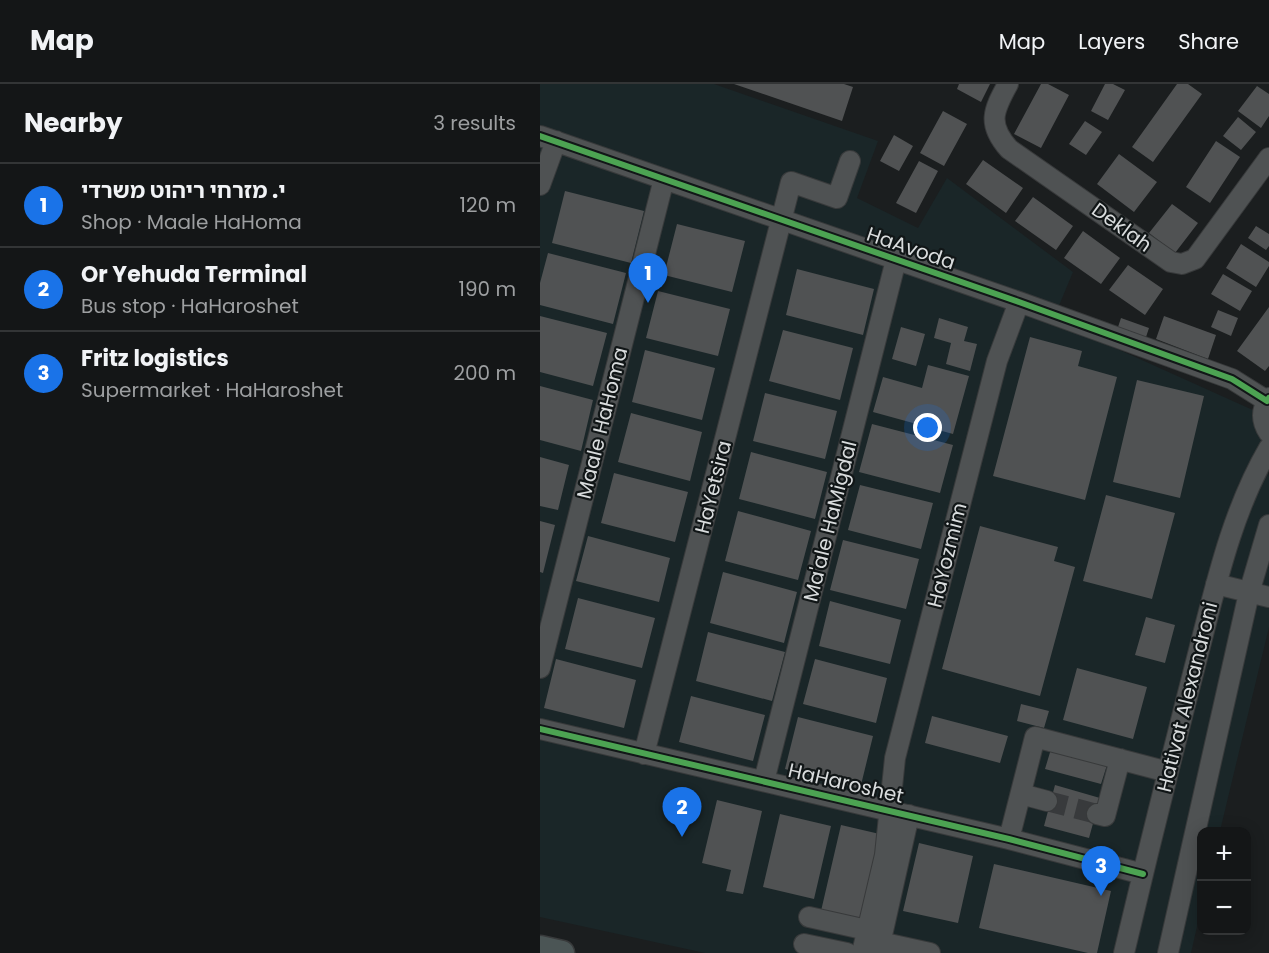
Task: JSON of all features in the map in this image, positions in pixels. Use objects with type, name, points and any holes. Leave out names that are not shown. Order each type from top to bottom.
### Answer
[{"type":"main road","points":[[540,948],[562,953]]},
{"type":"street","name":"Deklah","points":[[1008,84],[994,113],[994,124],[999,137],[1009,149],[1171,262],[1182,264],[1195,259],[1269,158]]},
{"type":"street","name":"HaAvoda","points":[[548,139],[1019,302],[1232,379],[1268,400]]},
{"type":"street","points":[[540,185],[548,139]]},
{"type":"street","name":"HaYetsira","points":[[644,754],[791,182],[837,198],[850,161]]},
{"type":"street","name":"Maale HaHoma","points":[[540,668],[664,179]]},
{"type":"street","name":"Ma'ale HaMigdal","points":[[764,781],[896,260]]},
{"type":"street","name":"HaYozmim","points":[[875,942],[895,758],[997,361],[1019,302]]},
{"type":"street","points":[[1268,400],[1262,417],[1269,433]]},
{"type":"street","name":"Hativat Alexandroni","points":[[1124,953],[1216,584],[1248,491],[1269,448]]},
{"type":"street","points":[[1168,953],[1249,593],[1269,525]]},
{"type":"street","points":[[1216,584],[1269,597]]},
{"type":"street","name":"HaHaroshet","points":[[540,729],[1014,840],[1143,874]]},
{"type":"street","points":[[1014,840],[1033,797],[1035,737],[1168,772]]},
{"type":"street","points":[[1097,814],[1105,816],[1120,759]]},
{"type":"street","points":[[862,953],[875,942],[909,815]]},
{"type":"street","points":[[809,917],[875,942],[930,953]]},
{"type":"street","points":[[804,944],[847,953]]},
{"type":"shaded area","points":[[540,84],[714,84],[878,141],[857,198],[918,228],[947,178],[1073,272],[1053,320],[1255,411],[1269,477],[1269,627],[1221,827],[1197,827],[1197,927],[1191,953],[705,953],[540,917]]},
{"type":"building","points":[[734,84],[844,84],[853,87],[842,121]]},
{"type":"building","points":[[959,84],[990,84],[981,102],[957,89]]},
{"type":"building","points":[[1041,84],[1048,84],[1069,95],[1041,148],[1014,134]]},
{"type":"building","points":[[1105,84],[1113,84],[1125,90],[1108,120],[1091,111]]},
{"type":"building","points":[[1177,84],[1188,84],[1202,94],[1153,162],[1132,147]]},
{"type":"building","points":[[1257,86],[1269,94],[1269,116],[1261,128],[1238,111]]},
{"type":"building","points":[[943,111],[967,124],[944,166],[920,153]]},
{"type":"building","points":[[1238,117],[1256,132],[1241,150],[1223,136]]},
{"type":"building","points":[[1085,121],[1102,132],[1086,155],[1069,144]]},
{"type":"building","points":[[894,135],[913,146],[899,171],[880,161]]},
{"type":"building","points":[[1216,141],[1240,157],[1210,203],[1186,187]]},
{"type":"building","points":[[1119,154],[1157,182],[1134,212],[1097,184]]},
{"type":"building","points":[[983,160],[1023,188],[1006,213],[966,184]]},
{"type":"building","points":[[919,161],[938,171],[916,213],[896,203]]},
{"type":"building","points":[[565,191],[644,211],[631,263],[552,243]]},
{"type":"building","points":[[1033,197],[1073,226],[1056,250],[1015,221]]},
{"type":"building","points":[[1172,204],[1198,223],[1175,253],[1149,233]]},
{"type":"building","points":[[677,224],[745,241],[732,292],[664,275]]},
{"type":"building","points":[[1256,226],[1269,234],[1269,246],[1266,250],[1248,238]]},
{"type":"building","points":[[1083,231],[1120,258],[1101,284],[1064,258]]},
{"type":"building","points":[[1241,244],[1269,262],[1269,266],[1256,287],[1226,268]]},
{"type":"building","points":[[548,253],[626,273],[613,324],[540,305],[540,283]]},
{"type":"building","points":[[1128,265],[1163,289],[1145,315],[1109,290]]},
{"type":"building","points":[[797,269],[874,289],[863,335],[786,315]]},
{"type":"building","points":[[1223,274],[1252,291],[1240,311],[1211,294]]},
{"type":"building","points":[[658,291],[730,309],[718,356],[646,338]]},
{"type":"building","points":[[1269,307],[1269,366],[1265,371],[1237,351]]},
{"type":"building","points":[[1218,310],[1238,318],[1231,336],[1211,327]]},
{"type":"building","points":[[540,316],[607,333],[593,386],[540,372]]},
{"type":"building","points":[[1164,316],[1216,335],[1208,359],[1156,339]]},
{"type":"building","points":[[939,318],[968,327],[964,341],[977,344],[970,371],[946,364],[951,343],[934,338]]},
{"type":"building","points":[[1121,318],[1149,328],[1144,343],[1116,333]]},
{"type":"building","points":[[901,327],[925,334],[916,366],[892,359]]},
{"type":"building","points":[[783,330],[853,348],[840,400],[769,381]]},
{"type":"building","points":[[1030,337],[1082,351],[1078,366],[1117,377],[1085,500],[993,476]]},
{"type":"building","points":[[645,350],[715,368],[702,420],[632,402]]},
{"type":"building","points":[[928,365],[969,376],[953,434],[873,412],[883,377],[922,388]]},
{"type":"building","points":[[1137,380],[1204,396],[1180,498],[1113,482]]},
{"type":"building","points":[[540,386],[593,400],[581,451],[540,440]]},
{"type":"building","points":[[765,393],[837,411],[825,459],[753,441]]},
{"type":"building","points":[[631,413],[702,432],[690,481],[618,462]]},
{"type":"building","points":[[872,424],[953,445],[940,493],[859,472]]},
{"type":"building","points":[[751,452],[827,472],[815,519],[739,499]]},
{"type":"building","points":[[540,457],[569,465],[558,510],[540,506]]},
{"type":"building","points":[[614,473],[688,492],[675,542],[601,523]]},
{"type":"building","points":[[860,485],[933,503],[921,549],[848,530]]},
{"type":"building","points":[[1106,495],[1175,513],[1152,599],[1083,581]]},
{"type":"building","points":[[738,511],[811,531],[798,580],[725,561]]},
{"type":"building","points":[[540,521],[555,525],[543,573],[540,572]]},
{"type":"building","points":[[980,526],[1058,547],[1054,561],[1075,567],[1040,696],[942,669]]},
{"type":"building","points":[[588,536],[670,558],[659,602],[576,581]]},
{"type":"building","points":[[843,540],[919,559],[906,609],[830,590]]},
{"type":"building","points":[[723,572],[797,592],[784,643],[710,623]]},
{"type":"building","points":[[578,598],[655,618],[642,668],[565,649]]},
{"type":"building","points":[[830,601],[901,620],[890,664],[819,646]]},
{"type":"building","points":[[1146,617],[1175,625],[1165,663],[1135,655]]},
{"type":"building","points":[[708,632],[785,652],[772,701],[696,681]]},
{"type":"building","points":[[556,659],[636,680],[624,728],[544,708]]},
{"type":"building","points":[[815,659],[887,678],[876,723],[803,704]]},
{"type":"building","points":[[1077,668],[1147,687],[1133,739],[1063,720]]},
{"type":"building","points":[[691,696],[765,715],[753,761],[679,742]]},
{"type":"building","points":[[1021,704],[1049,711],[1044,728],[1017,721]]},
{"type":"building","points":[[932,716],[1008,736],[1000,763],[925,743]]},
{"type":"building","points":[[798,717],[873,736],[860,789],[785,769]]},
{"type":"building","points":[[1051,749],[1107,765],[1101,784],[1045,769]]},
{"type":"building","points":[[1055,785],[1100,798],[1089,838],[1044,826]]},
{"type":"building","points":[[717,800],[762,811],[743,894],[726,891],[731,870],[702,863]]},
{"type":"building","points":[[780,814],[831,826],[814,899],[763,887]]},
{"type":"building","points":[[841,825],[884,835],[864,921],[821,911]]},
{"type":"building","points":[[919,843],[973,856],[958,923],[903,911]]},
{"type":"building","points":[[994,864],[1111,891],[1097,953],[1088,953],[979,928]]},
{"type":"tunnel","points":[[1047,801],[1097,814]]},
{"type":"cycle path","points":[[540,136],[1019,302],[1232,379],[1267,401],[1269,398]]},
{"type":"cycle path","points":[[540,729],[1009,839],[1143,874]]},
{"type":"place","name":"י. מזרחי ריהוט משרדי","points":[[648,303]]},
{"type":"place","name":"Or Yehuda Terminal","points":[[682,837]]},
{"type":"place","name":"Fritz logistics","points":[[1101,896]]}]
